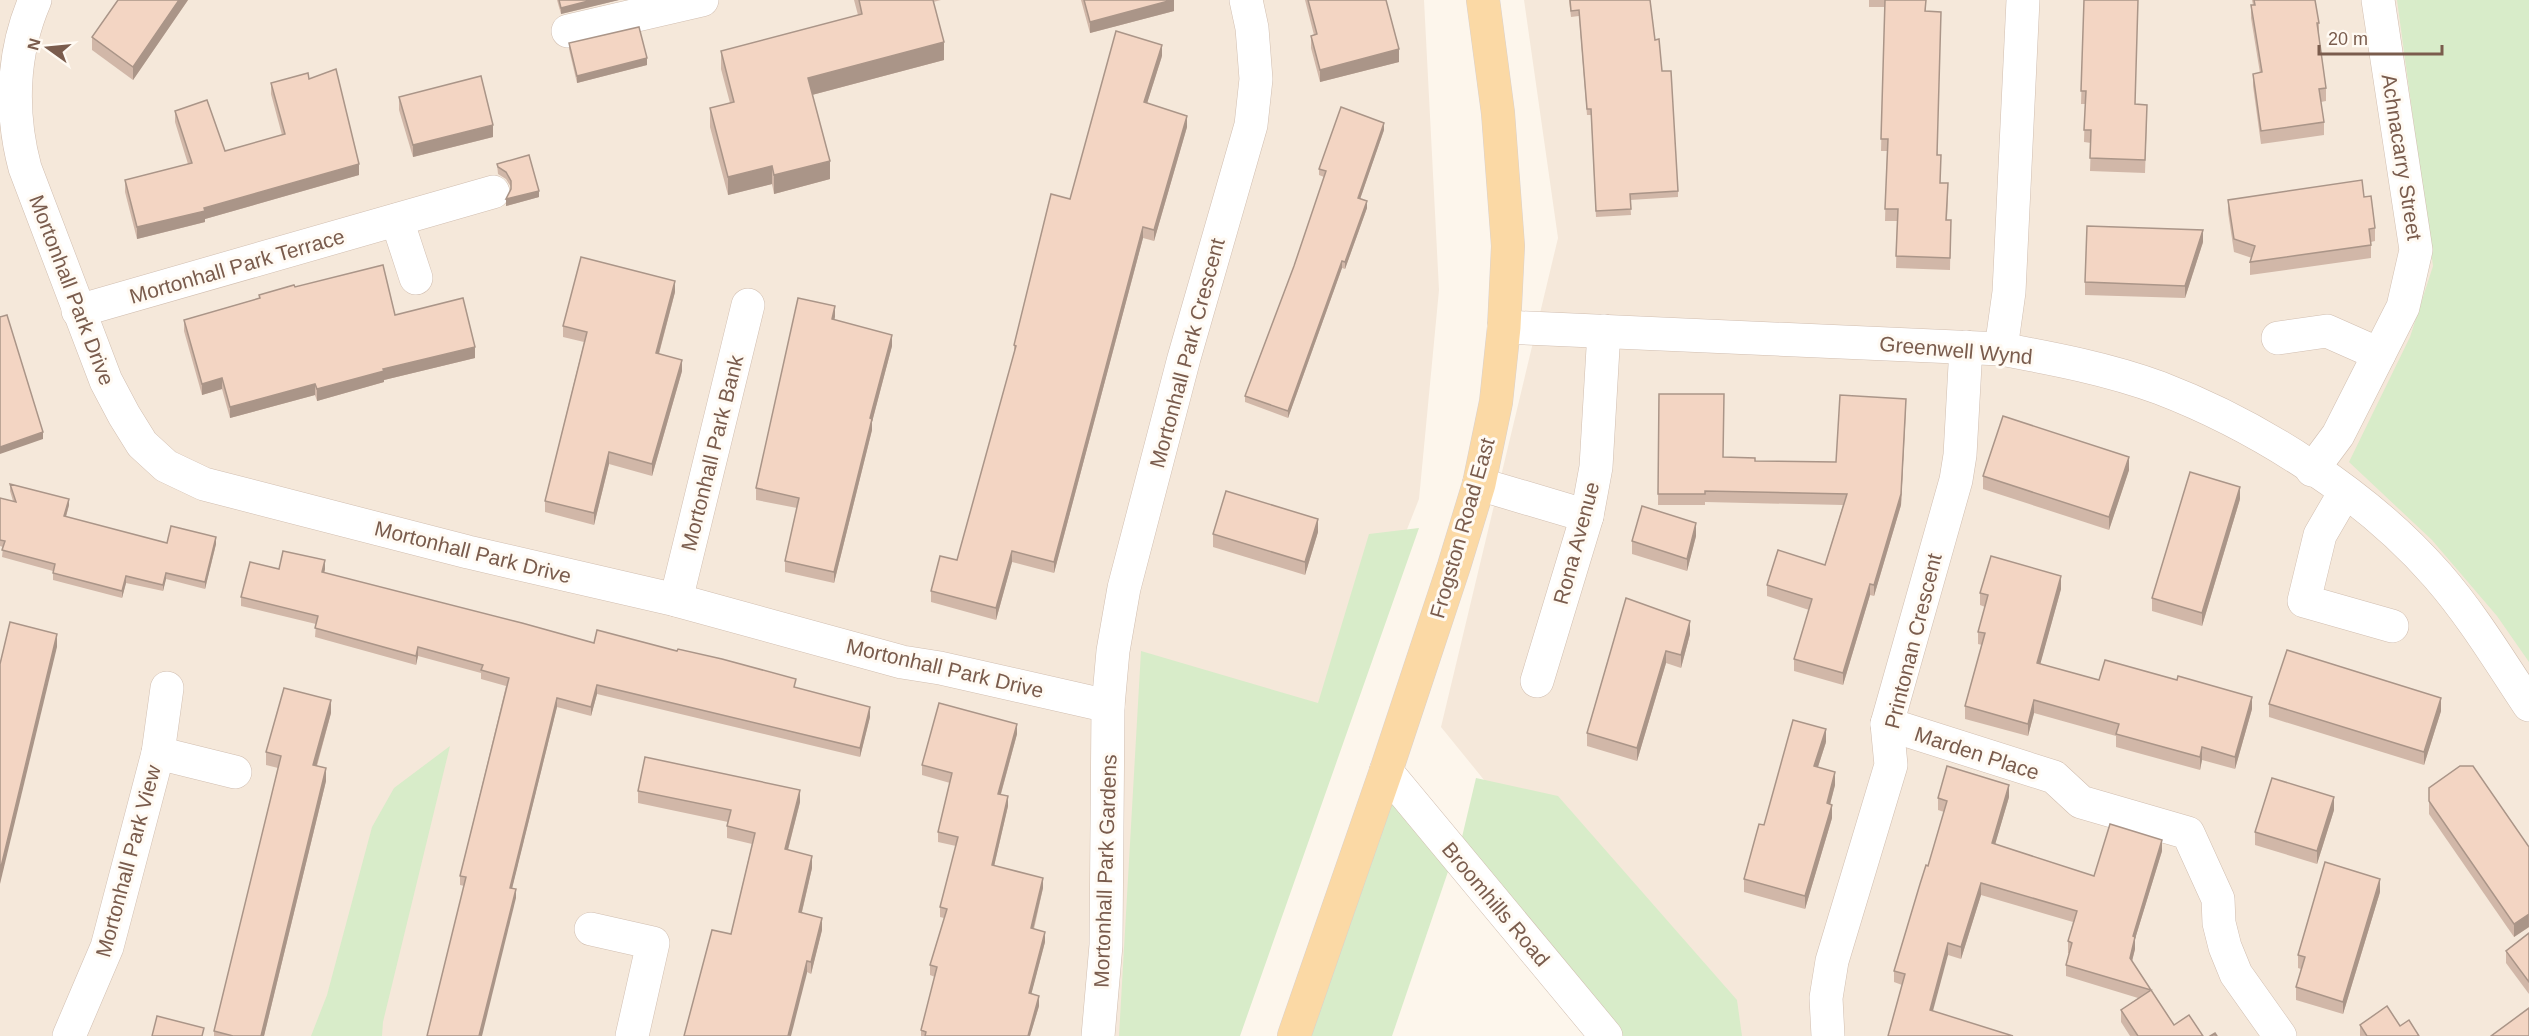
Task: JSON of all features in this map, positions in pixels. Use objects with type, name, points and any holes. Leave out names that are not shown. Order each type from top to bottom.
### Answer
[{"type":"main road","name":"Frogston Road East","points":[[1294,1036],[1386,771],[1479,484],[1496,402],[1509,246],[1498,113],[1483,0]]},
{"type":"street","name":"Mortonhall Park Drive","points":[[35,0],[28,16],[18,56],[15,97],[19,148],[106,381],[142,444],[166,466],[204,484],[457,549],[676,600],[902,662],[940,668],[1108,706]]},
{"type":"street","points":[[568,31],[702,0]]},
{"type":"street","name":"Mortonhall Park Crescent","points":[[1108,706],[1113,651],[1124,588],[1184,358],[1251,125],[1256,79],[1252,28],[1246,0]]},
{"type":"street","points":[[2001,349],[2009,292],[2023,0]]},
{"type":"street","name":"Achnacarry Street","points":[[2312,470],[2338,435],[2403,307],[2416,250],[2378,0]]},
{"type":"street","name":"Mortonhall Park Terrace","points":[[78,311],[493,192]]},
{"type":"street","points":[[397,220],[416,278]]},
{"type":"street","name":"Mortonhall Park Bank","points":[[676,600],[748,305]]},
{"type":"street","name":"Greenwell Wynd","points":[[1504,327],[2001,349],[2080,364],[2159,388],[2220,414],[2312,470],[2345,492],[2388,526],[2436,574],[2478,626],[2529,705]]},
{"type":"street","name":"Rona Avenue","points":[[1538,681],[1587,516],[1596,467],[1604,331]]},
{"type":"street","points":[[2278,339],[2327,331],[2379,354]]},
{"type":"street","name":"Printonan Crescent","points":[[1828,1036],[1826,998],[1832,961],[1891,765],[1887,724],[1956,480],[1960,455],[1966,346]]},
{"type":"street","points":[[1479,484],[1587,516]]},
{"type":"street","points":[[2345,492],[2320,535],[2304,602],[2392,626]]},
{"type":"street","name":"Mortonhall Park View","points":[[69,1036],[107,947],[158,753],[167,688]]},
{"type":"street","name":"Mortonhall Park Gardens","points":[[1098,1036],[1106,945],[1108,706]]},
{"type":"street","name":"Marden Place","points":[[1887,724],[2054,777],[2081,802],[2188,833],[2218,899],[2219,923],[2236,974],[2280,1036]]},
{"type":"street","name":"Mortonhall Park View","points":[[158,753],[235,772]]},
{"type":"street","name":"Broomhills Road","points":[[1386,771],[1606,1036]]},
{"type":"street","points":[[591,929],[653,943],[632,1036]]},
{"type":"shaded area","points":[[0,0],[1424,0],[1439,290],[1419,499],[1306,785],[1216,1036],[0,1036]]},
{"type":"shaded area","points":[[1524,0],[2529,0],[2529,1036],[1692,1036],[1441,727],[1558,238]]},
{"type":"green space","points":[[2397,0],[2529,0],[2529,662],[2497,616],[2432,540],[2349,462],[2410,337],[2433,266]]},
{"type":"green space","points":[[1419,528],[1240,1036],[1119,1036],[1141,651],[1318,703],[1369,534]]},
{"type":"green space","points":[[450,746],[383,1022],[382,1036],[311,1036],[327,995],[372,827],[394,788]]},
{"type":"green space","points":[[1386,771],[1454,854],[1392,1036],[1294,1036]]},
{"type":"green space","points":[[1476,778],[1558,796],[1737,1000],[1742,1036],[1622,1036],[1462,837]]},
{"type":"building","points":[[118,0],[179,0],[133,67],[92,37]]},
{"type":"building","points":[[559,0],[592,0],[561,8]]},
{"type":"building","points":[[859,0],[933,0],[944,42],[808,78],[830,161],[774,175],[772,166],[728,177],[710,108],[734,102],[721,51],[862,14]]},
{"type":"building","points":[[1084,0],[1172,0],[1090,22]]},
{"type":"building","points":[[1308,0],[1386,0],[1399,49],[1320,70],[1311,36],[1317,34]]},
{"type":"building","points":[[1570,0],[1650,0],[1655,40],[1659,39],[1662,71],[1671,71],[1678,191],[1630,194],[1631,209],[1596,211],[1591,109],[1587,109],[1579,10],[1571,11]]},
{"type":"building","points":[[1885,0],[1926,0],[1925,11],[1941,12],[1937,155],[1941,155],[1940,183],[1948,183],[1946,220],[1951,220],[1950,258],[1896,256],[1898,209],[1885,209],[1888,139],[1881,139]]},
{"type":"building","points":[[2084,0],[2138,0],[2135,104],[2147,105],[2145,160],[2090,158],[2091,130],[2084,130],[2086,91],[2081,91]]},
{"type":"building","points":[[2254,0],[2315,0],[2326,88],[2319,89],[2324,122],[2261,131],[2253,74],[2262,72],[2251,5],[2255,5]]},
{"type":"building","points":[[639,27],[647,58],[577,76],[569,43]]},
{"type":"building","points":[[1116,31],[1162,45],[1144,102],[1187,116],[1154,230],[1143,227],[1054,562],[1012,551],[996,608],[931,591],[940,556],[957,560],[1016,346],[1014,345],[1051,194],[1070,199]]},
{"type":"building","points":[[336,69],[359,164],[204,208],[205,211],[137,227],[125,180],[192,163],[175,111],[207,100],[225,151],[285,134],[271,83],[308,73],[309,79]]},
{"type":"building","points":[[481,76],[493,125],[413,145],[399,97]]},
{"type":"building","points":[[1341,107],[1384,123],[1358,198],[1367,201],[1345,262],[1342,261],[1288,411],[1245,396],[1294,266],[1326,171],[1319,169]]},
{"type":"building","points":[[529,155],[539,191],[506,199],[511,189],[511,181],[506,172],[497,164]]},
{"type":"building","points":[[2362,180],[2364,197],[2371,196],[2375,228],[2369,229],[2371,245],[2250,262],[2255,246],[2234,239],[2228,200]]},
{"type":"building","points":[[2087,226],[2203,230],[2185,286],[2085,282]]},
{"type":"building","points":[[581,257],[675,281],[656,353],[682,360],[652,464],[609,452],[594,513],[545,501],[587,332],[563,326]]},
{"type":"building","points":[[383,265],[395,315],[463,298],[475,347],[383,369],[384,371],[317,389],[315,384],[230,407],[222,378],[202,384],[184,320],[260,298],[259,295],[294,285],[295,287]]},
{"type":"building","points":[[798,298],[835,306],[832,319],[892,335],[834,572],[785,561],[799,498],[756,488]]},
{"type":"building","points":[[7,315],[43,432],[0,447],[0,317]]},
{"type":"building","points":[[1659,394],[1724,394],[1723,457],[1755,458],[1755,461],[1836,462],[1840,395],[1906,399],[1901,494],[1874,585],[1870,584],[1843,673],[1794,659],[1812,599],[1767,585],[1778,550],[1825,565],[1847,494],[1705,491],[1705,494],[1658,494]]},
{"type":"building","points":[[2003,416],[2129,457],[2109,517],[1983,476]]},
{"type":"building","points":[[2190,472],[2240,487],[2202,613],[2152,598]]},
{"type":"building","points":[[10,484],[69,499],[64,516],[167,543],[171,526],[216,537],[205,582],[166,573],[163,585],[126,576],[122,591],[53,573],[55,564],[2,550],[5,541],[0,540],[0,498],[16,502]]},
{"type":"building","points":[[1226,491],[1318,519],[1305,562],[1213,534]]},
{"type":"building","points":[[1642,506],[1696,523],[1687,559],[1632,541]]},
{"type":"building","points":[[283,551],[325,560],[322,572],[594,643],[597,630],[796,679],[794,687],[870,707],[860,748],[597,685],[591,707],[557,698],[510,888],[516,889],[479,1036],[427,1036],[466,877],[460,876],[509,678],[481,670],[483,665],[418,647],[416,656],[315,628],[318,616],[241,597],[250,562],[279,569]]},
{"type":"building","points":[[1991,556],[2061,576],[2037,663],[2099,680],[2105,660],[2177,680],[2178,676],[2252,697],[2235,757],[2202,747],[2200,757],[2116,734],[2119,724],[2034,700],[2028,724],[1965,706],[1985,633],[1978,632],[1988,595],[1980,593]]},
{"type":"building","points":[[1626,598],[1690,621],[1681,655],[1666,651],[1637,748],[1587,733]]},
{"type":"building","points":[[10,622],[57,634],[0,871],[0,664]]},
{"type":"building","points":[[2287,650],[2441,698],[2424,752],[2269,704]]},
{"type":"building","points":[[284,688],[331,700],[313,765],[326,768],[261,1036],[233,1036],[214,1031],[281,756],[266,752]]},
{"type":"building","points":[[939,703],[1017,724],[998,794],[1008,796],[992,865],[1043,878],[1031,928],[1045,932],[1029,993],[1039,996],[1028,1036],[925,1036],[926,1032],[921,1030],[937,967],[930,965],[947,909],[940,907],[958,837],[938,832],[952,773],[922,765]]},
{"type":"building","points":[[1793,720],[1826,729],[1814,766],[1835,772],[1827,803],[1832,805],[1805,896],[1744,879],[1759,824],[1764,825]]},
{"type":"building","points":[[645,757],[800,790],[785,849],[812,856],[799,912],[822,918],[811,962],[807,961],[788,1036],[684,1036],[712,930],[731,934],[755,833],[727,826],[731,810],[638,791]]},
{"type":"building","points":[[1947,766],[2009,785],[1992,843],[2094,876],[2110,824],[2162,840],[2133,936],[2135,937],[2130,958],[2174,1025],[2189,1015],[2203,1036],[2138,1036],[2121,1010],[2151,990],[2066,965],[2072,943],[2068,941],[2077,911],[1981,883],[1961,947],[1948,943],[1930,1010],[2013,1036],[1888,1036],[1905,974],[1894,971],[1947,801],[1938,798]]},
{"type":"building","points":[[2460,766],[2473,766],[2529,847],[2529,914],[2514,924],[2429,801],[2429,788]]},
{"type":"building","points":[[2272,778],[2334,797],[2317,851],[2255,832]]},
{"type":"building","points":[[2325,862],[2380,879],[2343,1002],[2296,987],[2305,957],[2298,955]]},
{"type":"building","points":[[2529,933],[2529,982],[2506,951]]},
{"type":"building","points":[[2387,1006],[2400,1026],[2409,1020],[2419,1036],[2367,1036],[2360,1025]]},
{"type":"building","points":[[2529,1008],[2529,1036],[2491,1036]]},
{"type":"building","points":[[157,1016],[204,1028],[202,1036],[152,1036]]}]
